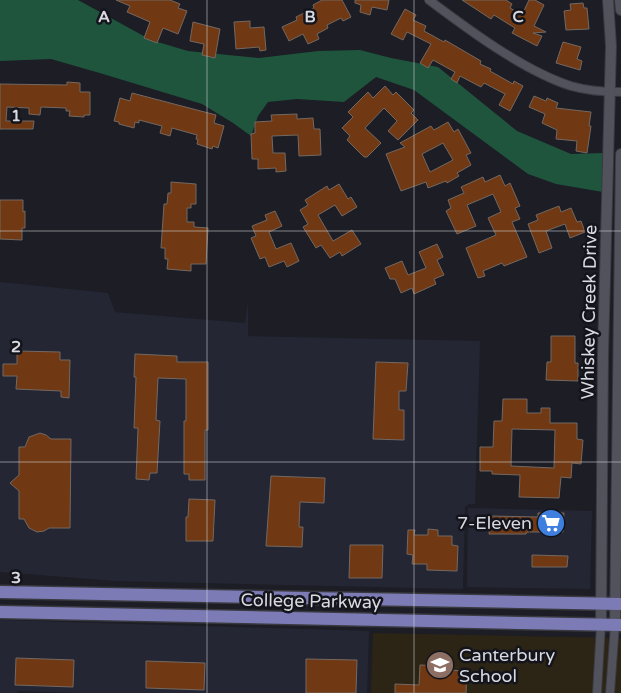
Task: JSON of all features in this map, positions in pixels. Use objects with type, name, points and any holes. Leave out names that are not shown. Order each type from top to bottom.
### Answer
[{"type":"main road","name":"College Parkway","points":[[0,592],[619,604]]},
{"type":"main road","points":[[392,620],[397,612],[406,607],[449,608],[470,601]]},
{"type":"main road","name":"College Parkway","points":[[0,612],[618,625]]},
{"type":"street","points":[[429,0],[489,43],[549,77],[580,88],[621,92]]},
{"type":"street","name":"Whiskey Creek Drive","points":[[601,624],[603,354],[611,46],[608,0]]},
{"type":"street","points":[[620,0],[621,10]]},
{"type":"street","name":"Whiskey Creek Drive","points":[[618,625],[621,154]]},
{"type":"street","points":[[602,498],[619,498]]},
{"type":"street","points":[[597,693],[601,624]]},
{"type":"street","points":[[610,693],[618,625]]},
{"type":"shaded area","points":[[0,282],[108,293],[115,312],[245,323],[248,302],[248,336],[480,341],[475,504],[469,504],[465,507],[463,589],[116,581],[0,572]]},
{"type":"shaded area","points":[[468,508],[592,511],[590,589],[467,587]]},
{"type":"shaded area","points":[[0,620],[369,631],[367,693],[82,693],[19,691],[16,693],[0,693]]},
{"type":"shaded area","points":[[373,633],[621,638],[621,693],[371,693]]},
{"type":"green space","points":[[0,0],[78,0],[151,40],[188,51],[259,58],[318,51],[360,50],[438,67],[517,131],[571,154],[604,153],[603,192],[556,184],[528,174],[414,90],[376,77],[344,102],[297,99],[268,102],[258,116],[251,136],[202,104],[103,74],[51,59],[0,61]]},
{"type":"building","points":[[116,0],[170,0],[180,4],[178,8],[187,11],[178,34],[163,28],[157,43],[144,38],[150,22],[127,12],[130,6]]},
{"type":"building","points":[[322,0],[342,0],[351,17],[343,21],[341,18],[327,25],[328,28],[317,34],[319,39],[308,44],[303,34],[289,41],[282,27],[297,20],[296,17],[314,8],[313,5]]},
{"type":"building","points":[[355,0],[389,0],[387,10],[372,7],[370,15],[360,12],[361,5],[355,3]]},
{"type":"building","points":[[462,0],[506,0],[512,4],[510,8],[522,15],[529,0],[535,0],[544,5],[534,26],[546,32],[533,33],[542,36],[537,46],[512,33],[515,28],[494,15],[491,19]]},
{"type":"building","points":[[583,3],[584,8],[587,8],[589,29],[566,30],[564,11],[571,10],[570,4]]},
{"type":"building","points":[[405,9],[416,15],[413,20],[426,26],[424,31],[444,42],[445,40],[481,61],[480,64],[513,84],[514,81],[523,86],[510,111],[499,105],[505,94],[484,83],[481,87],[460,76],[457,83],[451,79],[455,72],[433,60],[428,68],[420,63],[431,44],[407,32],[403,40],[391,34]]},
{"type":"building","points":[[250,21],[250,28],[264,27],[266,50],[260,51],[259,47],[236,49],[234,22]]},
{"type":"building","points":[[193,22],[220,29],[215,58],[202,55],[204,44],[190,41]]},
{"type":"building","points":[[563,42],[581,47],[577,59],[582,61],[580,70],[556,63]]},
{"type":"building","points":[[67,82],[80,83],[80,92],[90,92],[90,115],[84,115],[84,117],[69,116],[70,111],[66,111],[66,108],[41,107],[40,115],[29,114],[29,108],[7,107],[6,121],[34,121],[33,129],[0,129],[0,84],[67,85]]},
{"type":"building","points":[[385,86],[393,95],[396,92],[414,110],[411,113],[418,120],[398,140],[388,131],[397,121],[384,108],[365,128],[381,143],[367,157],[364,157],[347,140],[350,136],[342,128],[353,117],[348,112],[368,92],[373,98]]},
{"type":"building","points":[[132,93],[216,115],[214,123],[224,126],[218,148],[213,146],[212,149],[197,144],[197,135],[172,128],[170,136],[160,133],[162,126],[139,120],[139,123],[135,122],[134,128],[114,121],[120,98],[130,101]]},
{"type":"building","points":[[534,96],[546,101],[547,98],[558,103],[556,108],[591,112],[587,153],[576,151],[577,141],[556,139],[557,130],[542,123],[545,114],[529,107]]},
{"type":"building","points":[[297,114],[297,119],[313,118],[314,129],[320,129],[321,155],[299,156],[298,135],[272,136],[273,153],[285,153],[286,171],[276,172],[276,168],[258,169],[258,159],[252,159],[251,134],[255,133],[255,122],[272,121],[271,115]]},
{"type":"building","points":[[448,122],[454,132],[458,129],[471,153],[466,155],[471,165],[457,173],[459,176],[447,183],[446,181],[428,188],[426,182],[401,191],[386,154],[405,147],[400,143],[431,126],[434,130]],"holes":[[[443,143],[453,160],[430,172],[422,154]]]},
{"type":"building","points":[[500,175],[505,186],[510,183],[520,206],[515,208],[520,219],[512,222],[527,257],[504,266],[502,263],[483,271],[485,276],[478,278],[466,248],[496,235],[488,218],[501,212],[493,194],[467,205],[476,226],[457,234],[446,211],[451,208],[448,200],[464,193],[461,187],[483,177],[485,182]]},
{"type":"building","points":[[171,182],[196,184],[196,204],[191,204],[191,208],[187,208],[187,222],[194,222],[194,227],[208,228],[206,264],[191,264],[191,271],[167,269],[168,259],[165,259],[165,248],[161,248],[164,204],[167,204],[168,193],[171,193]]},
{"type":"building","points":[[339,184],[348,199],[351,197],[357,207],[342,216],[335,205],[318,215],[333,241],[352,230],[361,244],[342,256],[340,252],[330,258],[321,245],[316,248],[303,227],[308,224],[300,210],[308,205],[305,200],[327,186],[329,190]]},
{"type":"building","points":[[0,200],[23,200],[25,228],[22,228],[22,240],[0,239]]},
{"type":"building","points":[[559,206],[561,212],[571,208],[577,222],[581,221],[585,232],[570,238],[565,224],[546,231],[552,248],[539,253],[528,224],[538,220],[536,215]]},
{"type":"building","points":[[275,211],[282,226],[269,232],[276,249],[291,243],[299,261],[287,267],[284,261],[269,267],[265,257],[260,259],[251,238],[256,236],[252,226],[267,220],[265,215]]},
{"type":"building","points":[[437,244],[443,257],[437,260],[444,275],[434,279],[436,284],[414,294],[412,288],[401,293],[395,279],[390,279],[385,268],[402,261],[408,275],[426,268],[419,252]]},
{"type":"building","points":[[551,336],[575,336],[575,363],[578,363],[578,381],[546,380],[547,362],[551,362]]},
{"type":"building","points":[[17,351],[60,352],[60,360],[70,360],[69,398],[61,397],[61,391],[16,389],[17,376],[3,376],[3,364],[17,364]]},
{"type":"building","points":[[135,354],[177,356],[177,362],[208,362],[208,430],[205,430],[205,480],[189,480],[189,474],[184,474],[186,379],[158,378],[156,420],[160,421],[157,473],[150,473],[149,480],[136,479],[138,428],[134,428]]},
{"type":"building","points":[[376,362],[408,363],[406,391],[399,391],[399,410],[404,410],[404,440],[373,439]]},
{"type":"building","points":[[503,399],[527,399],[527,413],[541,413],[541,408],[550,408],[550,423],[577,423],[577,439],[583,440],[581,464],[572,463],[571,478],[561,477],[559,498],[519,497],[520,475],[492,474],[492,471],[480,471],[480,447],[493,447],[494,421],[502,421]],"holes":[[[512,429],[555,430],[554,468],[511,466]]]},
{"type":"building","points":[[40,433],[51,439],[71,439],[70,528],[49,528],[37,532],[29,528],[24,519],[19,519],[19,491],[10,483],[19,475],[19,447],[25,447],[29,437]]},
{"type":"building","points":[[271,476],[325,478],[324,503],[300,502],[299,527],[303,527],[302,547],[266,546]]},
{"type":"building","points":[[189,499],[215,500],[213,541],[186,541],[186,517],[188,517]]},
{"type":"building","points":[[538,513],[564,513],[563,532],[489,534],[490,516],[538,517]]},
{"type":"building","points":[[428,529],[438,530],[438,536],[452,536],[452,545],[458,546],[457,571],[427,570],[427,564],[412,564],[413,555],[407,554],[408,530],[415,530],[414,535],[428,535]]},
{"type":"building","points":[[350,545],[383,545],[382,578],[349,578]]},
{"type":"building","points":[[532,555],[568,556],[567,567],[532,567]]},
{"type":"building","points":[[16,658],[74,660],[73,687],[15,685]]},
{"type":"building","points":[[306,659],[357,660],[356,693],[306,693]]},
{"type":"building","points":[[146,661],[205,663],[204,690],[146,688]]},
{"type":"building","name":"Canterbury School","points":[[420,665],[447,666],[447,670],[467,671],[466,693],[395,693],[395,684],[419,685]]},
{"type":"place","name":"7-Eleven","points":[[551,523]]},
{"type":"place","name":"Canterbury School","points":[[440,665]]}]
